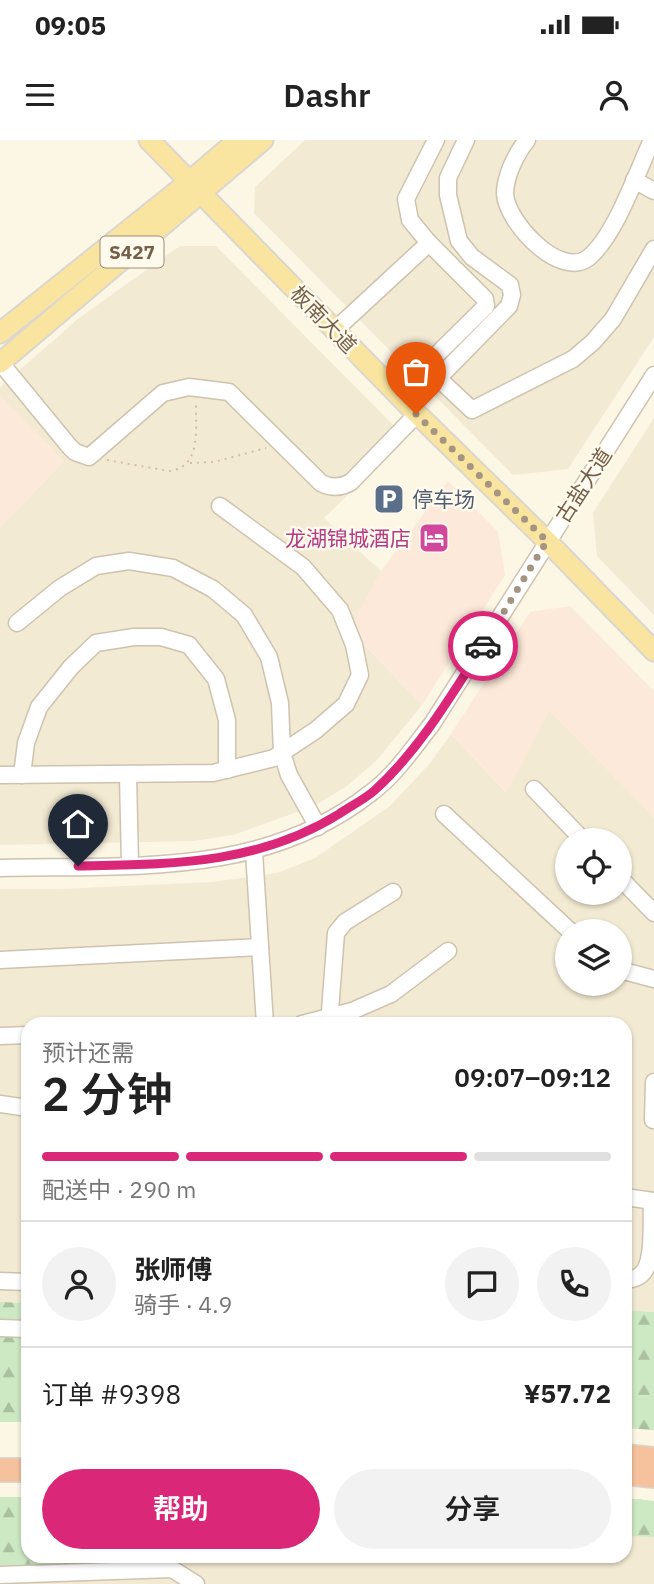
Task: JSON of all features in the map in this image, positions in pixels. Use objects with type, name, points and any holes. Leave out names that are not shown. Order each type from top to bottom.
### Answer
[{"type":"highway","points":[[0,1456],[21,1456]]},
{"type":"highway","points":[[632,1457],[654,1459]]},
{"type":"highway","points":[[0,1470],[21,1470]]},
{"type":"highway","points":[[632,1474],[654,1476]]},
{"type":"main road","name":"板南大道","points":[[149,140],[654,651]]},
{"type":"main road","name":"S427","points":[[0,363],[196,188],[238,140]]},
{"type":"main road","name":"S427","points":[[0,333],[263,140]]},
{"type":"street","points":[[0,363],[69,446],[75,452],[89,457],[163,393],[190,387],[229,393],[321,483],[341,486],[351,482],[486,306],[485,299],[429,243],[410,220],[405,208],[406,199],[436,140]]},
{"type":"street","points":[[408,405],[439,379],[509,306],[512,295],[510,285],[472,257],[459,241],[447,195],[449,178],[466,140]]},
{"type":"street","points":[[527,140],[508,174],[505,195],[512,216],[525,233],[559,261],[575,264],[587,259],[602,244],[652,140]]},
{"type":"street","points":[[634,180],[654,191]]},
{"type":"street","points":[[335,330],[429,243]]},
{"type":"street","points":[[439,379],[472,410],[573,359],[593,342],[613,319],[654,249]]},
{"type":"street","name":"古盐大道","points":[[0,868],[192,863],[254,852],[318,827],[373,792],[398,767],[432,724],[654,374]]},
{"type":"street","points":[[0,775],[213,773],[274,758],[316,730],[346,704],[360,675],[354,645],[340,610],[303,566],[220,506]]},
{"type":"street","points":[[17,623],[60,588],[96,566],[129,561],[173,568],[213,589],[244,615],[269,657],[280,704],[282,753],[289,775],[318,827]]},
{"type":"street","points":[[22,775],[26,743],[39,707],[71,667],[96,643],[161,636],[189,645],[216,679],[227,719],[227,770]]},
{"type":"street","points":[[128,775],[130,865]]},
{"type":"street","points":[[534,789],[571,828]]},
{"type":"street","points":[[444,814],[557,919]]},
{"type":"street","points":[[254,852],[265,1017]]},
{"type":"street","points":[[632,890],[654,913]]},
{"type":"street","points":[[328,1017],[336,933],[345,922],[393,892]]},
{"type":"street","points":[[0,960],[260,947]]},
{"type":"street","points":[[337,1017],[391,994],[448,951]]},
{"type":"street","points":[[632,973],[654,979]]},
{"type":"street","points":[[0,1036],[21,1035]]},
{"type":"street","points":[[653,1120],[654,1082]]},
{"type":"street","points":[[0,1104],[21,1107]]},
{"type":"street","points":[[632,1198],[653,1201],[647,1264],[637,1278],[632,1279]]},
{"type":"street","points":[[0,1281],[21,1282]]},
{"type":"street","points":[[0,1328],[21,1329]]},
{"type":"street","points":[[0,1575],[172,1569],[196,1584]]},
{"type":"path","points":[[89,457],[169,471],[178,470],[188,463],[194,454],[195,400]]},
{"type":"path","points":[[188,463],[214,462],[281,444]]},
{"type":"shaded area","points":[[305,140],[654,140],[654,337],[568,469],[513,475],[254,213],[255,187]]},
{"type":"shaded area","points":[[180,246],[216,246],[406,438],[324,518],[381,571],[350,630],[422,705],[377,760],[347,786],[314,806],[233,835],[194,841],[0,845],[0,528],[64,461],[0,396],[0,387],[79,318]]},
{"type":"shaded area","points":[[0,396],[64,461],[0,528]]},
{"type":"shaded area","points":[[654,418],[654,615],[597,556],[593,513]]},
{"type":"shaded area","points":[[448,481],[498,532],[505,575],[422,705],[350,629],[381,571]]},
{"type":"shaded area","points":[[570,606],[654,691],[654,817],[549,711],[507,792],[451,734],[530,612]]},
{"type":"shaded area","points":[[549,710],[654,817],[654,1312],[632,1310],[632,1017],[21,1017],[21,1303],[0,1302],[0,889],[212,882],[277,873],[315,858],[390,806],[431,762],[451,734],[506,792]]},
{"type":"shaded area","points":[[632,1536],[654,1537],[654,1584],[0,1584],[0,1566],[143,1563],[632,1563]]},
{"type":"green space","points":[[0,1302],[21,1303],[21,1422],[0,1422]]},
{"type":"green space","points":[[632,1310],[654,1312],[654,1430],[632,1428]]},
{"type":"green space","points":[[0,1497],[21,1497],[21,1563],[143,1563],[0,1566]]},
{"type":"green space","points":[[632,1499],[654,1501],[654,1537],[632,1536]]},
{"type":"way so far","points":[[416,414],[547,541],[483,646]]},
{"type":"place","name":"停车场","points":[[389,499]]},
{"type":"place","name":"龙湖锦城酒店","points":[[434,538]]},
{"type":"route","points":[[78,866],[192,863],[254,852],[318,827],[373,792],[398,767],[432,724],[483,646]]}]
